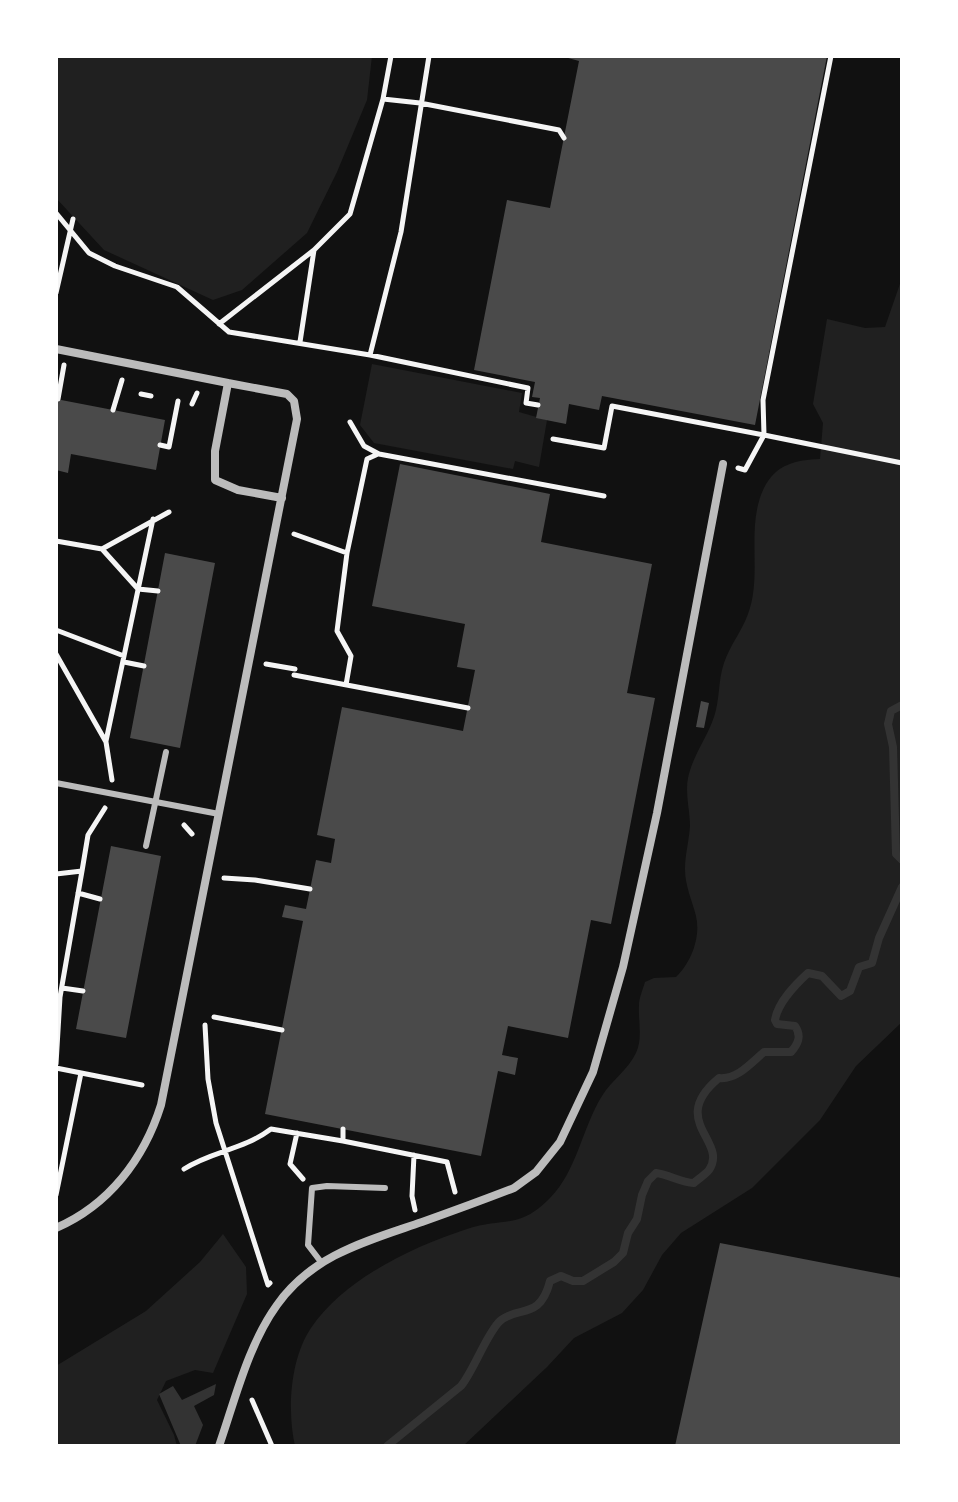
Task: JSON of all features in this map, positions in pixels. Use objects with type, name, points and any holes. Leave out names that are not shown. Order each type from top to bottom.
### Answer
[{"type":"street","points":[[56,349],[287,394],[294,401],[297,419],[158,1116],[140,1156],[121,1181],[95,1206],[56,1228]]},
{"type":"street","points":[[228,383],[215,451],[215,480],[238,490],[282,498]]},
{"type":"street","points":[[219,1446],[258,1340],[275,1307],[294,1283],[321,1262],[351,1246],[514,1188],[536,1172],[560,1142],[593,1072],[623,967],[657,813],[723,464]]},
{"type":"lane","points":[[146,846],[166,752]]},
{"type":"lane","points":[[56,783],[219,814]]},
{"type":"lane","points":[[321,1262],[308,1245],[312,1188],[385,1188]]},
{"type":"path","points":[[219,324],[314,250],[350,214],[383,99],[391,56]]},
{"type":"path","points":[[370,355],[401,232],[429,56]]},
{"type":"path","points":[[723,464],[745,470],[764,435],[763,400],[831,56]]},
{"type":"path","points":[[383,99],[420,103],[559,130],[564,138]]},
{"type":"path","points":[[56,213],[89,253],[115,266],[177,287],[229,332],[370,355],[528,388],[526,403],[538,405]]},
{"type":"path","points":[[56,293],[73,219]]},
{"type":"path","points":[[300,342],[314,250]]},
{"type":"path","points":[[58,399],[62,371]]},
{"type":"path","points":[[113,410],[121,385]]},
{"type":"path","points":[[141,394],[151,396]]},
{"type":"path","points":[[160,445],[169,447],[178,401]]},
{"type":"path","points":[[553,439],[604,448],[612,406],[902,463]]},
{"type":"path","points":[[350,422],[364,446],[379,454],[604,496]]},
{"type":"path","points":[[346,685],[351,656],[337,631],[347,553],[367,459],[379,454]]},
{"type":"path","points":[[102,549],[169,512]]},
{"type":"path","points":[[106,742],[153,519]]},
{"type":"path","points":[[294,534],[347,553]]},
{"type":"path","points":[[56,541],[102,549],[138,589],[158,591]]},
{"type":"path","points":[[56,630],[144,666]]},
{"type":"path","points":[[56,654],[106,742],[114,793],[88,835],[58,998],[56,1066],[142,1085]]},
{"type":"path","points":[[265,664],[346,685],[468,708]]},
{"type":"path","points":[[56,874],[82,871]]},
{"type":"path","points":[[222,878],[310,889]]},
{"type":"path","points":[[78,893],[100,899]]},
{"type":"path","points":[[62,988],[83,991]]},
{"type":"path","points":[[214,1017],[282,1030]]},
{"type":"path","points":[[205,1025],[208,1079],[216,1123],[268,1285],[278,1275]]},
{"type":"path","points":[[56,1195],[81,1073]]},
{"type":"path","points":[[184,1169],[201,1158],[226,1153],[257,1140],[271,1129],[447,1162],[460,1209]]},
{"type":"path","points":[[343,1129],[343,1141]]},
{"type":"path","points":[[297,1133],[290,1164],[312,1188]]},
{"type":"path","points":[[414,1155],[412,1196],[418,1223]]},
{"type":"path","points":[[258,1414],[272,1446]]},
{"type":"shaded area","points":[[56,56],[372,56],[367,100],[307,233],[242,290],[213,300],[104,250],[56,198]]},
{"type":"shaded area","points":[[902,278],[902,1022],[856,1066],[820,1120],[752,1188],[681,1233],[662,1255],[643,1290],[622,1313],[574,1338],[463,1446],[295,1446],[291,1401],[295,1370],[304,1341],[325,1310],[360,1280],[402,1255],[467,1229],[520,1219],[550,1198],[567,1175],[602,1096],[636,1053],[640,1035],[639,1002],[645,982],[654,978],[676,977],[690,957],[696,941],[697,924],[685,875],[690,826],[688,778],[714,717],[724,663],[752,599],[758,503],[774,473],[795,462],[820,459],[823,423],[813,404],[827,319],[865,328],[885,327]]},
{"type":"shaded area","points":[[372,364],[522,393],[519,412],[547,420],[539,467],[515,461],[513,469],[374,443],[360,425]]},
{"type":"shaded area","points":[[223,1234],[246,1267],[247,1294],[213,1373],[195,1370],[166,1381],[157,1400],[177,1446],[56,1446],[56,1366],[146,1311],[200,1262]]},
{"type":"shaded area","points":[[216,1384],[214,1395],[194,1406],[203,1425],[195,1446],[181,1446],[159,1394],[173,1386],[182,1400]]},
{"type":"building","points":[[561,56],[827,56],[755,425],[602,396],[599,410],[569,404],[566,424],[536,418],[540,398],[532,397],[535,382],[474,370],[507,200],[550,208],[579,61]]},
{"type":"building","points":[[56,399],[165,420],[156,470],[71,454],[68,473],[56,470]]},
{"type":"building","points":[[400,464],[550,494],[541,542],[652,564],[627,693],[655,698],[611,924],[591,920],[568,1038],[508,1026],[502,1055],[518,1058],[515,1075],[498,1071],[481,1156],[265,1114],[303,921],[282,917],[285,905],[306,909],[316,860],[331,863],[335,839],[317,835],[342,707],[463,731],[475,670],[457,667],[465,624],[372,606]]},
{"type":"building","points":[[165,553],[215,563],[180,748],[130,738]]},
{"type":"building","points":[[701,701],[709,703],[704,728],[696,727]]},
{"type":"building","points":[[111,846],[161,856],[126,1038],[76,1029]]},
{"type":"building","points":[[720,1243],[902,1278],[902,1446],[675,1446]]},
{"type":"waterway","points":[[902,705],[891,711],[888,724],[893,747],[896,854],[902,860]]},
{"type":"waterway","points":[[387,1446],[461,1386],[500,1321],[535,1307],[546,1294],[550,1281],[561,1276],[583,1281],[623,1253],[628,1233],[637,1219],[642,1195],[648,1181],[656,1173],[694,1183],[709,1170],[713,1159],[712,1149],[698,1118],[698,1106],[704,1093],[719,1078],[738,1074],[764,1052],[791,1052],[798,1040],[797,1030],[795,1026],[777,1024],[775,1020],[783,1000],[808,973],[822,976],[841,996],[850,991],[859,967],[872,963],[879,938],[902,887]]}]
